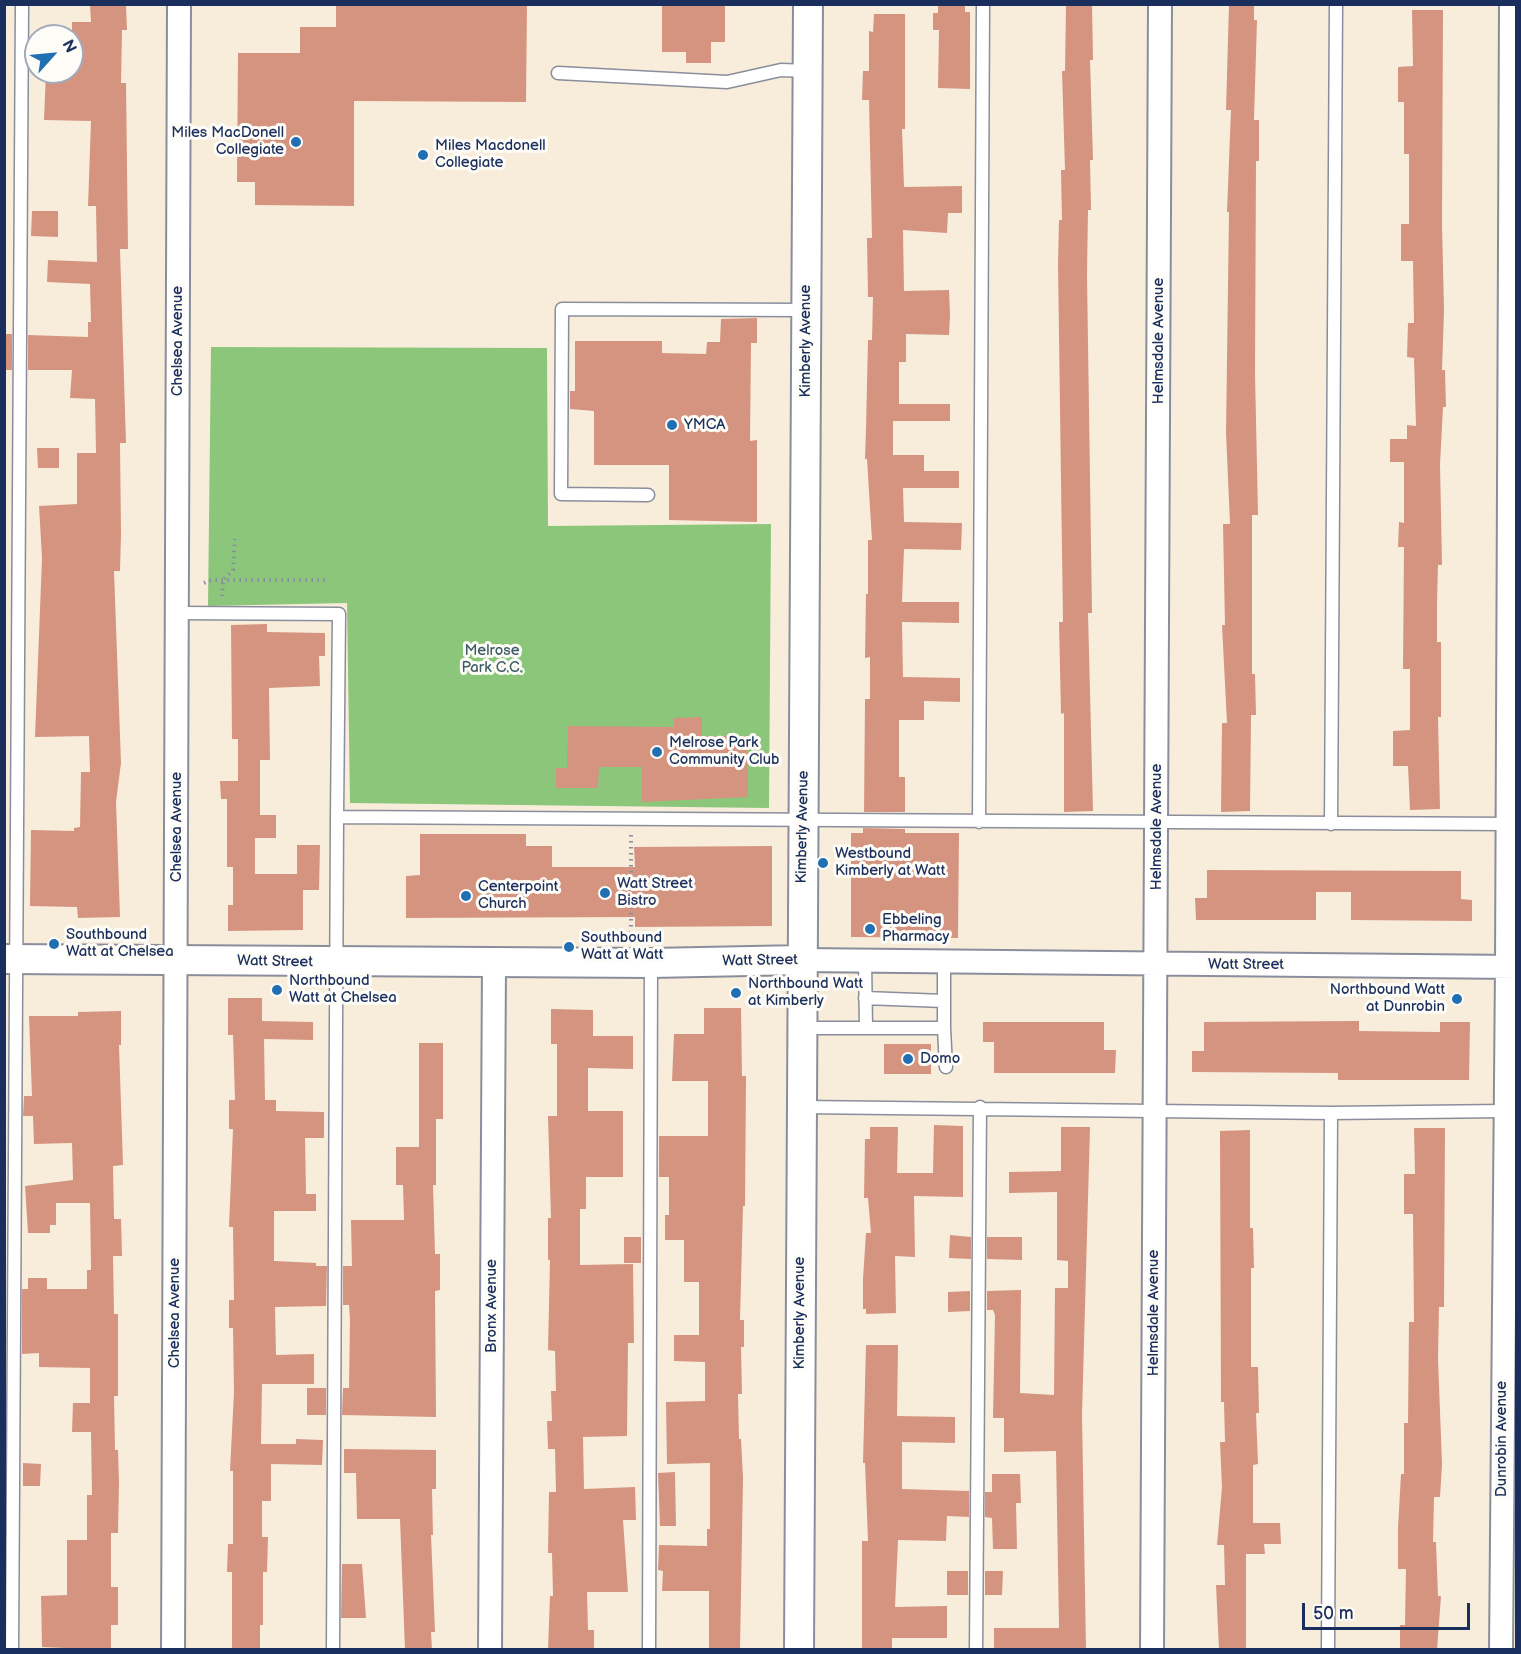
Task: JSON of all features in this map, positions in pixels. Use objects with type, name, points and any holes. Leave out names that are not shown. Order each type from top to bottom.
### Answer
[{"type":"street","name":"Chelsea Avenue","points":[[173,1650],[179,4]]},
{"type":"street","name":"Kimberly Avenue","points":[[799,1650],[808,4]]},
{"type":"street","name":"Helmsdale Avenue","points":[[1152,1650],[1158,822],[1160,4]]},
{"type":"street","name":"Dunrobin Avenue","points":[[1501,1650],[1504,1111],[1512,967],[1508,824],[1511,4]]},
{"type":"street","name":"Watt Street","points":[[11,959],[336,963],[866,960],[1157,965],[1512,967]]},
{"type":"street","name":"Bronx Avenue","points":[[490,1650],[494,963]]},
{"type":"lane","points":[[12,1650],[11,959],[22,4]]},
{"type":"lane","points":[[979,822],[983,4]]},
{"type":"lane","points":[[1331,824],[1336,4]]},
{"type":"lane","points":[[558,73],[727,82],[781,70],[807,71]]},
{"type":"lane","points":[[648,495],[561,494],[562,309],[806,310]]},
{"type":"lane","points":[[178,614],[339,614],[333,1650]]},
{"type":"lane","points":[[337,817],[1508,824]]},
{"type":"lane","points":[[866,960],[866,1028]]},
{"type":"lane","points":[[944,962],[946,1067]]},
{"type":"lane","points":[[649,1650],[651,963]]},
{"type":"lane","points":[[866,998],[944,1001]]},
{"type":"lane","points":[[801,1028],[944,1028]]},
{"type":"lane","points":[[801,1107],[980,1107],[1331,1113],[1504,1111]]},
{"type":"lane","points":[[976,1650],[980,1107]]},
{"type":"lane","points":[[1328,1650],[1331,1113]]},
{"type":"path","points":[[222,600],[223,580],[233,570],[235,539]]},
{"type":"path","points":[[204,583],[223,580],[329,580]]},
{"type":"path","points":[[631,819],[631,940]]},
{"type":"green space","name":"Melrose Park C.C.","points":[[211,347],[547,348],[548,526],[771,524],[769,808],[350,803],[347,603],[208,606]]},
{"type":"building","name":"Miles MacDonell Collegiate","points":[[336,4],[527,4],[526,102],[354,101],[354,206],[255,205],[255,182],[237,182],[238,53],[300,53],[300,27],[336,27]]},
{"type":"building","points":[[662,4],[725,4],[725,42],[711,42],[711,63],[686,63],[686,52],[662,52]]},
{"type":"building","points":[[938,4],[965,4],[965,12],[970,12],[970,89],[938,88],[939,30],[933,30],[933,13],[938,13]]},
{"type":"building","points":[[1066,4],[1092,4],[1093,60],[1090,60],[1093,160],[1090,160],[1091,210],[1088,210],[1087,275],[1092,613],[1088,613],[1093,811],[1064,812],[1064,713],[1061,714],[1059,622],[1063,622],[1058,265],[1059,220],[1062,220],[1061,170],[1065,170],[1062,71],[1065,71]]},
{"type":"building","points":[[1229,4],[1254,4],[1254,20],[1257,20],[1254,120],[1259,120],[1259,161],[1256,161],[1255,373],[1258,515],[1252,515],[1252,674],[1255,674],[1256,715],[1251,715],[1250,811],[1221,812],[1222,723],[1227,723],[1222,625],[1225,625],[1223,524],[1230,524],[1226,433],[1229,212],[1227,212],[1231,110],[1226,110]]},
{"type":"building","points":[[90,5],[126,5],[127,30],[122,30],[121,83],[126,83],[128,249],[120,249],[126,443],[120,443],[120,571],[114,571],[121,763],[116,802],[120,917],[78,918],[77,907],[30,906],[31,830],[74,831],[74,828],[80,827],[81,772],[90,772],[89,736],[35,737],[42,558],[39,506],[77,504],[77,453],[96,453],[95,399],[70,398],[72,370],[28,370],[28,335],[88,337],[88,322],[91,322],[90,284],[47,282],[48,260],[97,262],[96,206],[88,206],[91,121],[44,120],[46,84],[84,84],[84,24],[72,24],[72,22],[91,22]]},
{"type":"building","points":[[1412,10],[1443,10],[1444,310],[1442,370],[1445,370],[1446,407],[1443,407],[1440,464],[1442,565],[1438,565],[1437,603],[1437,642],[1441,642],[1441,717],[1438,717],[1440,809],[1410,810],[1408,766],[1393,766],[1393,731],[1410,730],[1410,669],[1403,669],[1404,547],[1398,547],[1399,522],[1404,523],[1404,462],[1390,462],[1390,439],[1407,439],[1407,425],[1416,426],[1414,358],[1407,357],[1408,323],[1414,323],[1413,261],[1401,261],[1401,224],[1409,224],[1409,154],[1404,154],[1404,102],[1398,102],[1398,67],[1413,66]]},
{"type":"building","points":[[874,14],[905,14],[905,129],[902,129],[904,187],[962,186],[962,213],[948,213],[947,233],[903,230],[904,291],[949,290],[950,315],[949,335],[906,334],[906,362],[899,362],[899,404],[950,404],[950,421],[893,421],[893,455],[924,455],[924,471],[959,471],[959,488],[903,488],[904,522],[962,523],[961,550],[904,549],[902,602],[959,602],[959,623],[902,622],[903,677],[960,678],[960,702],[924,701],[924,720],[899,720],[899,777],[905,777],[905,812],[864,812],[865,699],[870,699],[870,657],[865,658],[866,594],[868,594],[868,540],[872,540],[867,459],[865,459],[868,340],[872,340],[873,297],[868,297],[867,238],[872,238],[869,100],[862,100],[863,71],[869,71],[869,31],[873,32]]},
{"type":"building","points":[[32,211],[58,211],[58,237],[31,236]]},
{"type":"building","name":"YMCA","points":[[757,318],[757,343],[751,343],[750,441],[757,440],[757,522],[669,520],[669,465],[594,465],[594,411],[570,409],[570,391],[575,391],[575,341],[662,341],[662,353],[706,354],[707,342],[720,342],[721,319]]},
{"type":"building","points":[[4,334],[12,334],[12,370],[4,370]]},
{"type":"building","points":[[37,448],[59,448],[59,468],[38,468]]},
{"type":"building","points":[[267,624],[267,632],[325,633],[325,656],[319,656],[320,686],[269,688],[270,760],[260,760],[260,815],[276,815],[276,838],[255,838],[255,874],[297,874],[297,845],[320,845],[319,890],[303,890],[303,930],[228,931],[228,905],[233,905],[233,867],[227,867],[227,799],[221,799],[220,781],[238,781],[238,739],[232,739],[231,625]]},
{"type":"building","name":"Melrose Park Community Club","points":[[702,717],[702,736],[747,736],[748,797],[642,802],[642,767],[599,767],[598,788],[556,788],[556,768],[567,768],[568,726],[674,727],[674,718]]},
{"type":"building","points":[[863,828],[905,829],[905,833],[959,833],[958,938],[851,937],[851,833],[863,833]]},
{"type":"building","points":[[420,834],[526,834],[526,846],[552,846],[552,867],[635,867],[634,847],[772,846],[772,926],[635,927],[635,917],[406,918],[406,876],[420,875]]},
{"type":"building","points":[[1207,870],[1461,871],[1461,899],[1472,900],[1472,921],[1351,920],[1351,892],[1316,892],[1316,920],[1196,920],[1195,898],[1207,898]]},
{"type":"building","points":[[228,998],[262,998],[262,1021],[313,1022],[313,1040],[264,1039],[265,1100],[276,1100],[276,1111],[324,1112],[324,1138],[305,1138],[306,1194],[316,1194],[316,1211],[274,1211],[274,1261],[316,1263],[316,1266],[327,1266],[326,1306],[275,1307],[276,1355],[314,1354],[314,1384],[262,1384],[261,1444],[296,1444],[296,1439],[323,1440],[322,1465],[271,1464],[271,1501],[262,1501],[262,1537],[268,1537],[267,1572],[263,1572],[263,1625],[260,1625],[260,1650],[232,1650],[232,1572],[227,1572],[228,1544],[233,1544],[233,1471],[230,1471],[234,1392],[233,1328],[229,1328],[229,1300],[234,1300],[233,1227],[229,1227],[233,1129],[229,1129],[229,1100],[235,1100],[233,1035],[228,1035]]},
{"type":"building","points":[[704,1008],[741,1008],[742,1076],[746,1076],[745,1206],[743,1206],[740,1320],[744,1320],[744,1347],[741,1347],[742,1394],[738,1394],[743,1478],[740,1650],[709,1650],[709,1591],[662,1591],[663,1571],[658,1570],[659,1545],[707,1546],[707,1529],[710,1529],[710,1463],[667,1464],[666,1402],[705,1401],[705,1362],[674,1361],[674,1335],[699,1335],[699,1282],[684,1282],[684,1240],[665,1240],[665,1215],[669,1215],[669,1177],[659,1177],[659,1136],[708,1136],[708,1081],[672,1081],[674,1034],[704,1034]]},
{"type":"building","points":[[551,1009],[593,1010],[593,1036],[633,1036],[633,1069],[588,1068],[588,1111],[623,1111],[623,1177],[586,1177],[586,1209],[580,1209],[580,1265],[633,1264],[634,1343],[628,1343],[627,1436],[583,1437],[584,1489],[635,1487],[636,1520],[623,1520],[628,1592],[587,1592],[588,1630],[594,1630],[594,1650],[548,1650],[550,1596],[553,1596],[552,1553],[548,1553],[549,1492],[556,1492],[555,1449],[548,1449],[547,1421],[552,1421],[551,1391],[556,1391],[555,1351],[548,1350],[550,1260],[548,1260],[548,1218],[551,1218],[548,1116],[557,1116],[557,1044],[551,1044]]},
{"type":"building","points":[[121,1011],[121,1045],[119,1045],[123,1165],[113,1166],[114,1219],[121,1219],[122,1256],[113,1256],[114,1314],[118,1314],[118,1396],[114,1396],[115,1450],[118,1450],[119,1483],[118,1533],[111,1533],[111,1587],[118,1587],[118,1625],[111,1625],[111,1650],[42,1647],[41,1596],[67,1595],[67,1540],[87,1540],[87,1495],[92,1495],[91,1432],[72,1432],[73,1403],[90,1403],[90,1368],[39,1367],[39,1353],[22,1354],[22,1289],[28,1289],[28,1278],[47,1278],[47,1289],[87,1289],[87,1270],[91,1270],[90,1203],[56,1203],[56,1225],[50,1225],[50,1233],[28,1233],[25,1186],[73,1180],[72,1143],[34,1144],[33,1116],[23,1116],[24,1096],[32,1096],[29,1016],[78,1016],[78,1012]]},
{"type":"building","points":[[1359,1021],[1359,1031],[1440,1032],[1440,1022],[1470,1022],[1469,1080],[1338,1080],[1338,1073],[1192,1072],[1192,1051],[1204,1051],[1204,1022]]},
{"type":"building","points":[[983,1022],[1104,1022],[1104,1050],[1116,1050],[1115,1073],[994,1073],[994,1042],[983,1042]]},
{"type":"building","points":[[419,1043],[443,1043],[443,1119],[436,1119],[436,1185],[433,1185],[435,1254],[440,1254],[440,1290],[435,1291],[436,1417],[342,1415],[343,1388],[349,1388],[350,1320],[349,1305],[343,1305],[343,1266],[352,1266],[351,1220],[404,1220],[403,1185],[396,1185],[396,1147],[419,1147]]},
{"type":"building","name":"Domo","points":[[884,1044],[931,1044],[931,1074],[884,1074]]},
{"type":"building","points":[[934,1125],[963,1126],[963,1197],[914,1196],[915,1257],[895,1256],[896,1313],[866,1314],[866,1309],[863,1309],[863,1279],[866,1233],[871,1233],[868,1198],[864,1198],[865,1139],[870,1139],[870,1127],[898,1127],[897,1173],[933,1173]]},
{"type":"building","points":[[1061,1127],[1090,1127],[1082,1415],[1086,1650],[994,1650],[994,1628],[1059,1628],[1056,1451],[1004,1452],[1004,1418],[993,1418],[995,1315],[993,1310],[987,1310],[987,1291],[1021,1290],[1020,1393],[1054,1395],[1055,1288],[1068,1288],[1068,1261],[1057,1260],[1057,1192],[1009,1193],[1009,1172],[1061,1171]]},
{"type":"building","points":[[1414,1128],[1445,1128],[1444,1307],[1439,1307],[1438,1359],[1442,1464],[1440,1497],[1434,1497],[1433,1542],[1436,1542],[1438,1596],[1441,1596],[1437,1650],[1400,1650],[1400,1625],[1405,1625],[1406,1569],[1398,1569],[1398,1528],[1401,1474],[1404,1474],[1404,1423],[1408,1423],[1409,1322],[1414,1322],[1413,1214],[1404,1214],[1404,1174],[1415,1174]]},
{"type":"building","points":[[1250,1130],[1250,1228],[1253,1228],[1254,1268],[1251,1268],[1251,1367],[1258,1367],[1259,1413],[1256,1413],[1258,1464],[1253,1465],[1253,1523],[1280,1523],[1281,1544],[1264,1544],[1265,1554],[1246,1554],[1246,1650],[1219,1650],[1216,1585],[1225,1585],[1224,1545],[1217,1545],[1222,1487],[1220,1442],[1225,1442],[1224,1402],[1221,1402],[1220,1131]]},
{"type":"building","points":[[950,1235],[971,1237],[971,1259],[949,1258]]},
{"type":"building","points":[[624,1237],[641,1237],[641,1263],[624,1263]]},
{"type":"building","points":[[987,1237],[1022,1237],[1022,1260],[987,1259]]},
{"type":"building","points":[[970,1291],[970,1311],[948,1312],[948,1292]]},
{"type":"building","points":[[866,1345],[898,1345],[897,1416],[955,1417],[955,1443],[902,1442],[902,1489],[969,1491],[969,1517],[947,1516],[946,1541],[898,1540],[895,1607],[947,1606],[947,1638],[892,1638],[892,1650],[862,1650],[862,1541],[868,1541],[865,1463],[863,1463]]},
{"type":"building","points":[[307,1388],[326,1388],[326,1415],[307,1415]]},
{"type":"building","points":[[344,1449],[436,1450],[436,1489],[432,1489],[433,1535],[431,1535],[435,1632],[431,1632],[432,1650],[405,1650],[400,1519],[357,1519],[356,1473],[344,1473]]},
{"type":"building","points":[[23,1463],[41,1464],[40,1486],[23,1486]]},
{"type":"building","points":[[675,1472],[676,1526],[660,1526],[658,1473]]},
{"type":"building","points":[[992,1474],[1020,1474],[1021,1503],[1016,1503],[1017,1549],[993,1549],[992,1518],[985,1517],[985,1492],[992,1492]]},
{"type":"building","points":[[342,1564],[362,1564],[366,1618],[341,1618]]},
{"type":"building","points":[[947,1571],[968,1571],[968,1595],[947,1595]]},
{"type":"building","points":[[985,1571],[1003,1571],[1002,1595],[985,1595]]},
{"type":"place","name":"Miles MacDonell Collegiate","points":[[296,142]]},
{"type":"place","name":"Miles Macdonell Collegiate","points":[[423,155]]},
{"type":"place","name":"YMCA","points":[[672,425]]},
{"type":"place","name":"Melrose Park Community Club","points":[[657,752]]},
{"type":"place","name":"Westbound Kimberly at Watt","points":[[823,863]]},
{"type":"place","name":"Watt Street Bistro","points":[[605,893]]},
{"type":"place","name":"Centerpoint Church","points":[[466,896]]},
{"type":"place","name":"Ebbeling Pharmacy","points":[[870,929]]},
{"type":"place","name":"Southbound Watt at Chelsea","points":[[54,944]]},
{"type":"place","name":"Southbound Watt at Watt","points":[[569,947]]},
{"type":"place","name":"Northbound Watt at Chelsea","points":[[277,990]]},
{"type":"place","name":"Northbound Watt at Kimberly","points":[[736,993]]},
{"type":"place","name":"Northbound Watt at Dunrobin","points":[[1457,999]]},
{"type":"place","name":"Domo","points":[[908,1059]]}]
